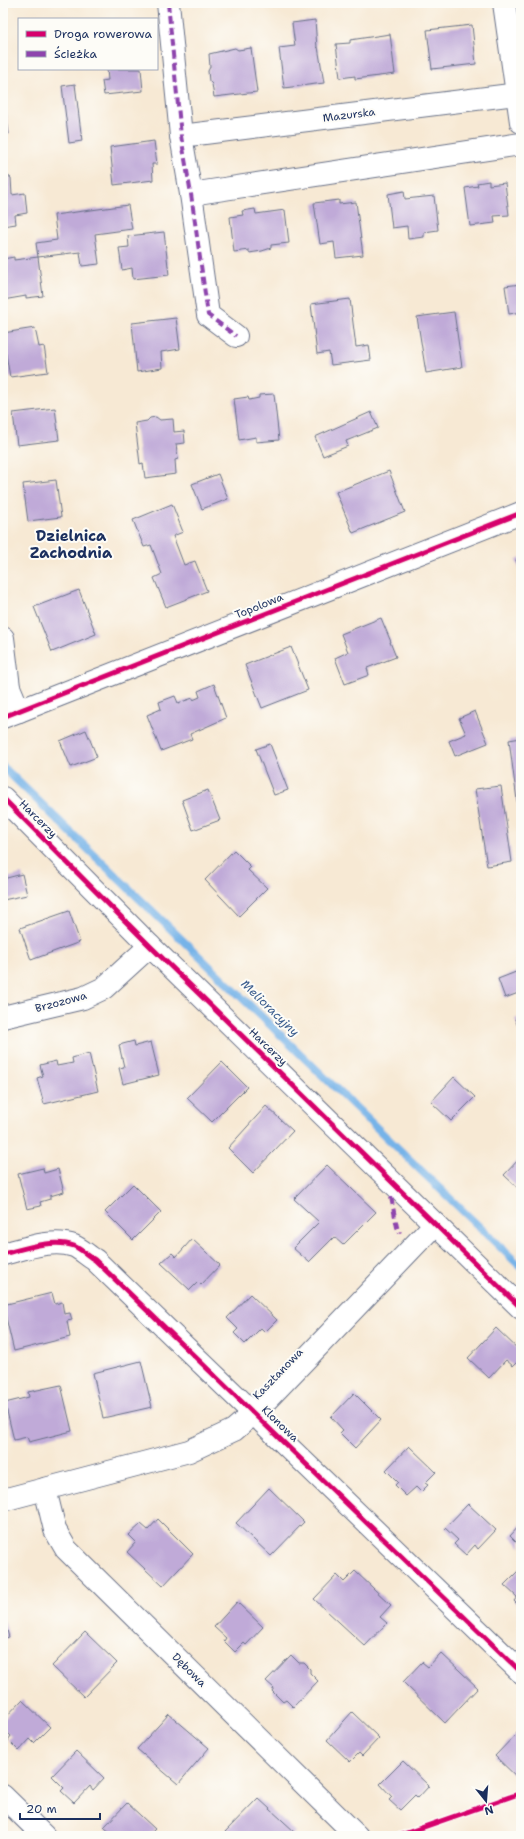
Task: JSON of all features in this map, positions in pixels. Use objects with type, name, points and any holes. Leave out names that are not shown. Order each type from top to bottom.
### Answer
[{"type":"street","points":[[168,3],[181,136],[191,194],[208,315],[236,336]]},
{"type":"street","points":[[504,3],[521,122]]},
{"type":"street","name":"Mazurska","points":[[181,136],[517,94]]},
{"type":"street","points":[[191,194],[521,144]]},
{"type":"street","name":"Topolowa","points":[[11,714],[521,513]]},
{"type":"street","points":[[3,638],[11,714]]},
{"type":"street","name":"Harcerzy","points":[[3,798],[150,946],[521,1308]]},
{"type":"street","name":"Brzozowa","points":[[3,1017],[83,998],[104,988],[150,946]]},
{"type":"street","name":"Kasztanowa","points":[[3,1500],[189,1451],[234,1430],[254,1413],[435,1224]]},
{"type":"street","name":"Klonowa","points":[[3,1254],[35,1245],[63,1244],[75,1246],[95,1260],[521,1672]]},
{"type":"street","name":"Dębowa","points":[[45,1489],[55,1530],[66,1549],[357,1836]]},
{"type":"street","points":[[3,1796],[44,1836]]},
{"type":"path","points":[[398,1836],[521,1793]]},
{"type":"building","points":[[315,20],[317,48],[318,47],[324,83],[284,88],[279,48],[295,46],[292,23]]},
{"type":"building","points":[[472,25],[476,64],[432,69],[427,30]]},
{"type":"building","points":[[390,34],[395,74],[355,79],[355,76],[340,78],[336,44],[350,43],[350,40]]},
{"type":"building","points":[[235,48],[238,50],[251,48],[257,92],[214,97],[212,84],[209,81],[209,54]]},
{"type":"building","points":[[107,70],[141,70],[143,91],[104,95],[102,81],[108,80]]},
{"type":"building","points":[[75,84],[82,141],[69,143],[62,86]]},
{"type":"building","points":[[4,98],[9,134],[3,134]]},
{"type":"building","points":[[154,141],[157,164],[152,164],[153,180],[114,185],[110,147]]},
{"type":"building","points":[[3,172],[11,178],[12,195],[25,193],[27,213],[15,215],[16,224],[3,226]]},
{"type":"building","points":[[489,181],[489,185],[505,183],[509,215],[494,216],[495,223],[470,226],[465,188],[478,186],[477,183]]},
{"type":"building","points":[[404,191],[405,199],[434,196],[438,230],[424,232],[424,237],[408,239],[407,226],[392,228],[388,194]]},
{"type":"building","points":[[339,200],[339,204],[356,202],[363,255],[336,258],[334,242],[320,244],[314,203]]},
{"type":"building","points":[[128,205],[132,229],[95,234],[99,264],[82,266],[80,252],[38,257],[36,243],[57,240],[54,215]]},
{"type":"building","points":[[255,209],[256,214],[285,210],[289,243],[271,245],[271,248],[262,251],[249,253],[249,250],[234,252],[230,217],[243,215],[242,211]]},
{"type":"building","points":[[164,232],[169,275],[133,279],[132,268],[122,270],[119,248],[129,247],[128,236]]},
{"type":"building","points":[[14,257],[14,260],[38,257],[43,296],[26,298],[26,296],[3,300],[3,259]]},
{"type":"building","points":[[521,284],[521,312],[509,314],[505,286]]},
{"type":"building","points":[[350,299],[356,347],[369,345],[371,360],[331,365],[329,352],[317,354],[311,304]]},
{"type":"building","points":[[454,312],[462,367],[426,373],[417,317]]},
{"type":"building","points":[[176,318],[180,349],[161,352],[162,368],[137,372],[132,323]]},
{"type":"building","points":[[35,328],[39,347],[44,346],[48,372],[10,377],[6,354],[3,354],[3,333]]},
{"type":"building","points":[[274,394],[279,440],[256,442],[256,437],[239,440],[234,399],[248,397],[249,400],[259,398],[259,395]]},
{"type":"building","points":[[55,408],[59,440],[17,445],[13,413]]},
{"type":"building","points":[[371,412],[378,428],[346,441],[348,446],[323,456],[315,437]]},
{"type":"building","points":[[156,417],[160,420],[173,419],[174,432],[184,431],[185,443],[176,444],[178,459],[175,460],[176,474],[145,478],[143,463],[140,464],[135,423],[147,421],[150,418]]},
{"type":"building","points":[[389,471],[405,512],[353,533],[336,492]]},
{"type":"building","points":[[218,474],[228,499],[202,509],[192,484]]},
{"type":"building","points":[[56,480],[61,517],[28,521],[23,484]]},
{"type":"building","points":[[172,504],[183,532],[173,536],[184,565],[195,561],[207,591],[166,607],[154,578],[162,574],[151,545],[144,547],[133,520]]},
{"type":"building","points":[[521,557],[521,573],[516,560]]},
{"type":"building","points":[[79,590],[96,634],[52,652],[34,607]]},
{"type":"building","points":[[381,618],[396,657],[367,668],[369,675],[345,684],[335,658],[348,652],[341,634]]},
{"type":"building","points":[[291,647],[308,690],[262,708],[245,665]]},
{"type":"building","points":[[214,684],[226,718],[190,734],[192,739],[161,751],[147,715],[161,709],[159,702],[175,696],[178,703],[193,698],[193,700],[200,697],[198,691]]},
{"type":"building","points":[[475,711],[488,743],[455,756],[449,741],[466,734],[459,718]]},
{"type":"building","points":[[86,730],[97,757],[71,767],[60,741]]},
{"type":"building","points":[[521,738],[521,823],[520,823],[509,740]]},
{"type":"building","points":[[270,744],[288,790],[274,795],[256,749]]},
{"type":"building","points":[[501,786],[512,862],[487,866],[475,789]]},
{"type":"building","points":[[208,790],[220,820],[193,830],[182,800]]},
{"type":"building","points":[[234,850],[251,867],[248,870],[267,888],[239,916],[205,880]]},
{"type":"building","points":[[22,874],[27,895],[3,900],[3,879]]},
{"type":"building","points":[[69,911],[80,942],[31,960],[20,928]]},
{"type":"building","points":[[521,970],[521,992],[505,998],[498,979]]},
{"type":"building","points":[[521,1017],[521,1035],[515,1019]]},
{"type":"building","points":[[134,1041],[135,1046],[151,1042],[159,1075],[123,1084],[119,1068],[124,1067],[119,1045]]},
{"type":"building","points":[[89,1053],[98,1091],[44,1104],[37,1078],[43,1076],[40,1065],[56,1061],[57,1066],[73,1063],[72,1058]]},
{"type":"building","points":[[222,1062],[247,1087],[212,1122],[187,1098]]},
{"type":"building","points":[[454,1077],[475,1097],[451,1121],[431,1102]]},
{"type":"building","points":[[266,1106],[293,1131],[253,1173],[228,1148]]},
{"type":"building","points":[[521,1157],[521,1191],[504,1175]]},
{"type":"building","points":[[327,1165],[376,1212],[343,1245],[334,1237],[309,1262],[293,1248],[319,1222],[294,1199]]},
{"type":"building","points":[[43,1168],[44,1173],[58,1169],[64,1192],[50,1196],[50,1199],[40,1202],[41,1206],[27,1209],[18,1174]]},
{"type":"building","points":[[133,1184],[161,1212],[133,1240],[105,1212]]},
{"type":"building","points":[[192,1239],[220,1265],[201,1285],[198,1282],[190,1290],[161,1263],[172,1253],[176,1257]]},
{"type":"building","points":[[52,1293],[55,1304],[62,1302],[64,1314],[70,1313],[72,1320],[67,1321],[70,1337],[14,1351],[3,1305]]},
{"type":"building","points":[[250,1294],[277,1320],[265,1332],[261,1328],[245,1344],[234,1333],[238,1329],[227,1318]]},
{"type":"building","points":[[496,1328],[521,1352],[521,1358],[513,1366],[506,1360],[489,1378],[468,1358]]},
{"type":"building","points":[[141,1361],[152,1407],[103,1418],[93,1373]]},
{"type":"building","points":[[61,1385],[72,1431],[29,1442],[27,1437],[14,1440],[5,1403],[29,1397],[28,1392]]},
{"type":"building","points":[[354,1393],[381,1420],[355,1448],[340,1433],[343,1430],[331,1417]]},
{"type":"building","points":[[409,1446],[436,1472],[425,1483],[428,1485],[421,1492],[416,1487],[406,1496],[395,1485],[398,1482],[386,1470]]},
{"type":"building","points":[[269,1488],[304,1522],[271,1556],[236,1523]]},
{"type":"building","points":[[468,1504],[496,1530],[478,1549],[475,1545],[466,1555],[454,1544],[458,1540],[445,1528]]},
{"type":"building","points":[[158,1519],[193,1554],[163,1586],[127,1552],[136,1542],[129,1535],[141,1524],[148,1530]]},
{"type":"building","points":[[521,1524],[521,1547],[510,1536]]},
{"type":"building","points":[[521,1568],[521,1608],[514,1601],[517,1597],[504,1585]]},
{"type":"building","points":[[355,1571],[391,1605],[380,1617],[387,1623],[365,1646],[314,1599],[337,1575],[344,1582]]},
{"type":"building","points":[[237,1602],[263,1627],[246,1645],[244,1643],[235,1652],[224,1641],[226,1638],[214,1627]]},
{"type":"building","points":[[3,1617],[9,1637],[3,1639]]},
{"type":"building","points":[[85,1632],[117,1663],[84,1697],[52,1666]]},
{"type":"building","points":[[441,1653],[478,1688],[445,1723],[403,1682],[422,1662],[428,1667]]},
{"type":"building","points":[[291,1655],[299,1663],[304,1663],[310,1669],[310,1673],[318,1681],[293,1707],[286,1700],[283,1702],[272,1691],[274,1688],[266,1681]]},
{"type":"building","points":[[22,1700],[50,1727],[34,1743],[30,1739],[19,1751],[8,1740],[11,1736],[3,1728],[3,1720]]},
{"type":"building","points":[[352,1712],[379,1738],[362,1756],[359,1753],[350,1762],[327,1740]]},
{"type":"building","points":[[169,1714],[209,1748],[178,1784],[137,1749]]},
{"type":"building","points":[[518,1732],[521,1736],[521,1781],[495,1756]]},
{"type":"building","points":[[76,1751],[104,1778],[93,1790],[90,1786],[74,1803],[61,1791],[64,1788],[52,1776]]},
{"type":"building","points":[[403,1761],[429,1786],[418,1798],[415,1795],[400,1810],[389,1800],[392,1797],[380,1784]]},
{"type":"building","points":[[258,1798],[295,1832],[291,1836],[229,1836],[225,1832]]},
{"type":"building","points":[[127,1803],[155,1829],[148,1836],[114,1836],[104,1827]]},
{"type":"waterway","name":"Melioracyjny","points":[[3,767],[521,1267]]},
{"type":"marked path","points":[[168,3],[181,136],[191,194],[208,315],[236,336]]},
{"type":"marked path","points":[[391,1197],[397,1227],[400,1233]]},
{"type":"cycle path","points":[[3,717],[521,513]]},
{"type":"cycle path","points":[[3,798],[150,946],[521,1308]]},
{"type":"cycle path","points":[[3,1254],[38,1245],[57,1243],[74,1246],[95,1260],[521,1672]]},
{"type":"cycle path","points":[[398,1836],[521,1793]]},
{"type":"district","name":"Dzielnica Zachodnia","points":[[71,544]]}]
